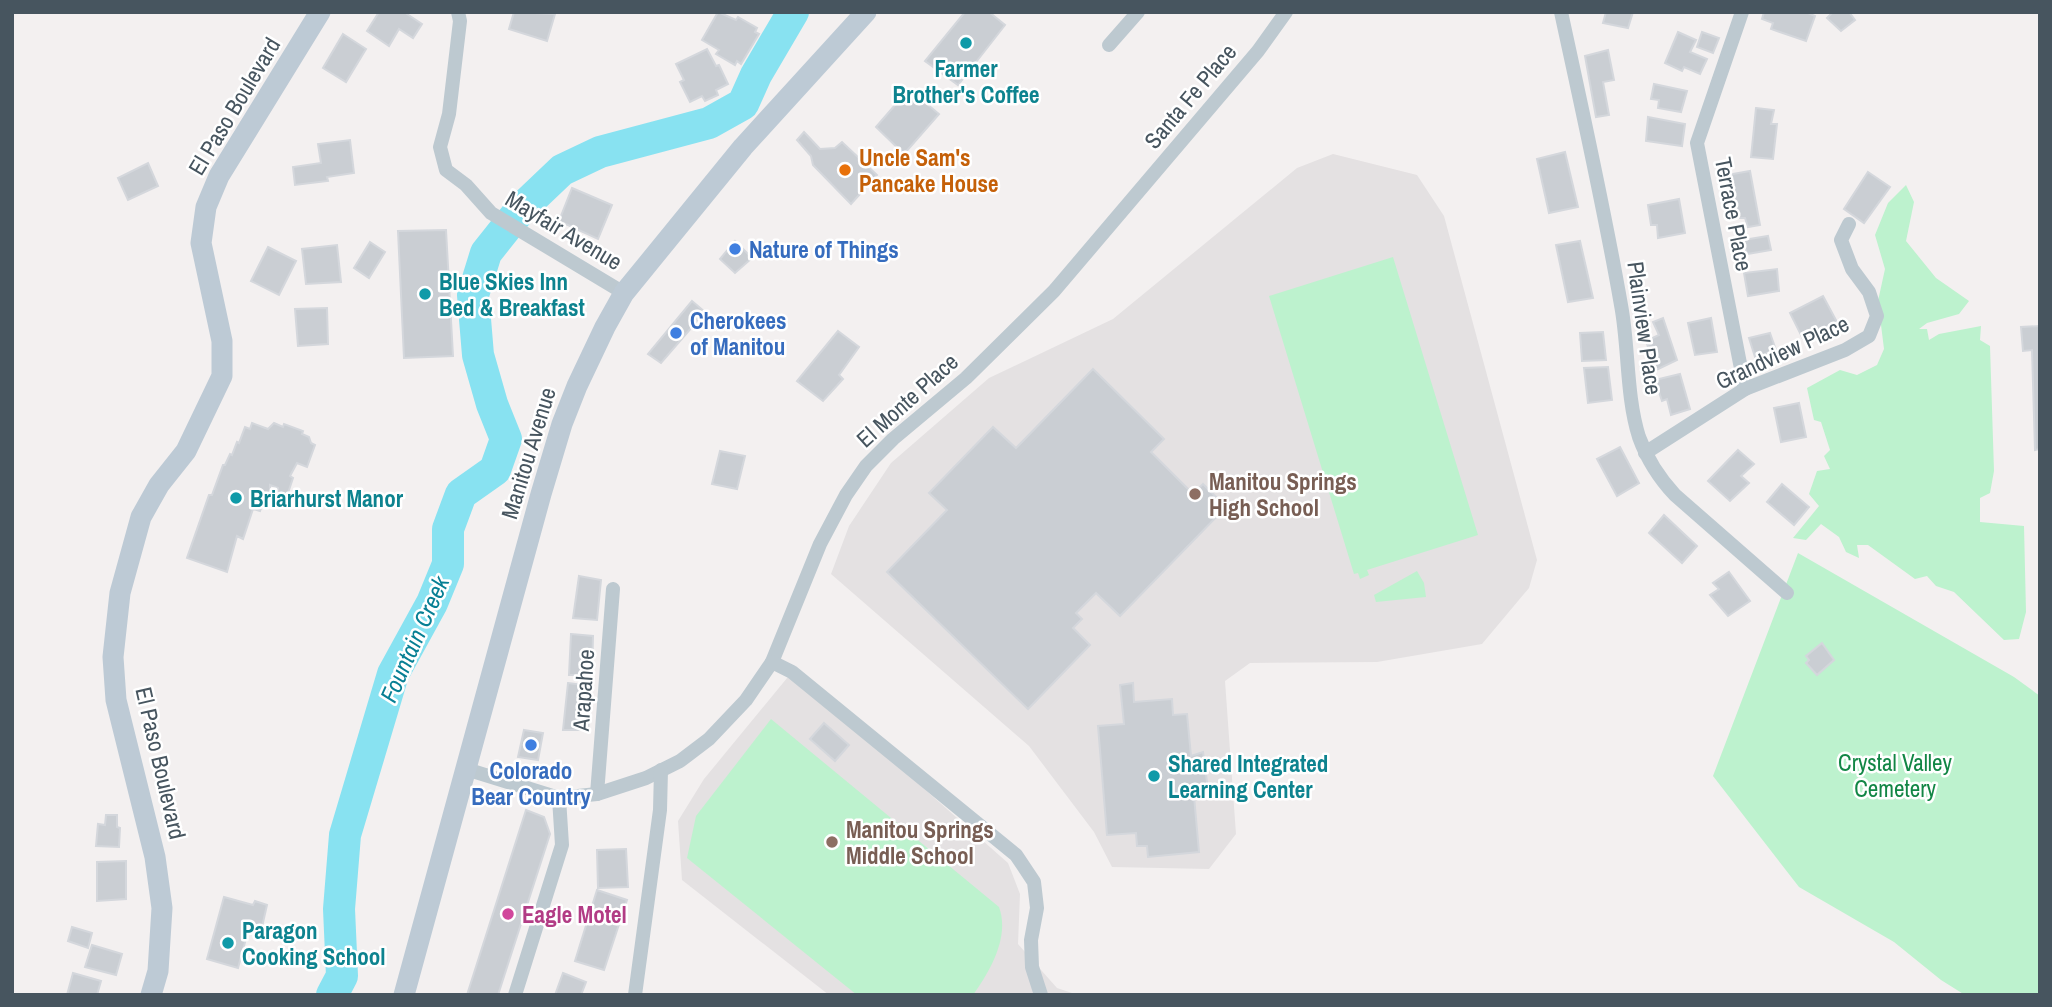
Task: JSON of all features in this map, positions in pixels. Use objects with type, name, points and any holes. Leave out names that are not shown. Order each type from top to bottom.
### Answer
[{"type":"main road","name":"El Paso Boulevard","points":[[151,995],[158,971],[162,908],[155,857],[116,700],[113,657],[120,593],[141,517],[159,485],[186,451],[222,376],[222,341],[201,243],[206,207],[219,176],[320,12]]},
{"type":"main road","name":"Manitou Avenue","points":[[404,995],[562,424],[587,362],[624,293],[743,147],[866,12]]},
{"type":"street","name":"Mayfair Avenue","points":[[458,12],[460,22],[449,114],[440,147],[446,170],[466,185],[491,213],[624,293]]},
{"type":"street","points":[[1109,44],[1138,12]]},
{"type":"street","name":"Santa Fe Place","points":[[1126,208],[1258,51],[1286,12]]},
{"type":"street","name":"Plainview Place","points":[[1561,12],[1622,305],[1634,412],[1645,453],[1658,476],[1675,495],[1787,593]]},
{"type":"street","name":"Terrace Place","points":[[1742,12],[1697,143],[1745,389]]},
{"type":"street","name":"El Monte Place","points":[[466,769],[559,798],[597,794],[662,770],[695,751],[731,718],[772,662],[820,544],[846,495],[866,466],[893,439],[966,378],[1054,291],[1126,208]]},
{"type":"street","name":"Grandview Place","points":[[1645,453],[1745,389],[1845,350],[1869,336],[1877,316],[1868,292],[1852,269],[1841,240],[1849,224]]},
{"type":"street","name":"Arapahoe","points":[[597,794],[613,589]]},
{"type":"street","points":[[772,662],[792,672],[1016,855],[1034,882],[1037,908],[1031,940],[1032,967],[1041,995]]},
{"type":"street","points":[[635,995],[660,810],[662,770]]},
{"type":"street","points":[[514,995],[562,845],[559,798]]},
{"type":"shaded area","name":"Manitou Springs High School","points":[[1333,154],[1417,175],[1444,216],[1537,560],[1529,588],[1482,644],[1377,662],[1250,663],[1225,681],[1236,834],[1209,869],[1112,867],[1094,832],[1029,746],[831,574],[849,526],[891,463],[989,378],[1113,319],[1297,168]]},
{"type":"shaded area","name":"Manitou Springs Middle School","points":[[792,672],[1008,863],[1020,894],[1018,944],[1057,988],[1078,995],[829,995],[682,880],[678,821],[704,779]]},
{"type":"green space","points":[[1906,185],[1914,202],[1906,241],[1936,278],[1969,301],[1959,314],[1927,323],[1919,329],[1927,329],[1929,340],[1939,334],[1981,326],[1980,340],[1990,346],[1994,471],[1990,493],[1980,498],[1980,522],[2024,526],[2026,612],[2019,639],[2004,640],[1954,592],[1936,586],[1927,576],[1915,579],[1868,545],[1857,545],[1859,558],[1846,552],[1839,537],[1821,524],[1806,540],[1793,538],[1819,506],[1809,494],[1817,471],[1830,469],[1824,456],[1830,450],[1821,422],[1814,420],[1807,388],[1840,370],[1857,375],[1877,365],[1884,349],[1878,301],[1885,269],[1875,235],[1888,203]]},
{"type":"green space","points":[[1393,257],[1478,535],[1367,570],[1369,575],[1360,579],[1358,573],[1354,574],[1269,296]]},
{"type":"green space","name":"Crystal Valley Cemetery","points":[[1798,553],[2014,677],[2040,696],[2040,995],[1965,995],[1941,980],[1894,942],[1799,887],[1713,776]]},
{"type":"green space","points":[[1417,571],[1424,583],[1426,597],[1376,602],[1374,595]]},
{"type":"green space","name":"Manitou Springs Middle School","points":[[771,719],[999,907],[1002,918],[1000,942],[992,965],[973,995],[857,995],[687,858],[696,816]]},
{"type":"building","points":[[379,12],[408,12],[407,14],[422,24],[413,38],[399,29],[389,46],[367,31]]},
{"type":"building","points":[[514,12],[555,14],[547,41],[509,29]]},
{"type":"building","points":[[718,12],[736,20],[738,17],[757,28],[755,32],[759,34],[741,64],[737,61],[735,65],[716,54],[719,50],[702,40]]},
{"type":"building","name":"Farmer Brother's Coffee","points":[[965,12],[989,12],[1005,25],[958,85],[925,61]]},
{"type":"building","points":[[1606,12],[1633,12],[1628,28],[1603,23]]},
{"type":"building","points":[[1764,12],[1806,12],[1815,16],[1806,41],[1771,29],[1773,23],[1762,19]]},
{"type":"building","points":[[1833,12],[1849,12],[1855,20],[1841,31],[1827,18]]},
{"type":"building","points":[[1678,32],[1696,40],[1690,52],[1707,59],[1700,74],[1684,67],[1682,71],[1665,63]]},
{"type":"building","points":[[1702,32],[1719,38],[1713,53],[1697,47]]},
{"type":"building","points":[[343,34],[366,49],[346,82],[323,68]]},
{"type":"building","points":[[707,49],[728,84],[716,90],[718,95],[705,101],[702,96],[690,102],[680,82],[684,80],[676,64]]},
{"type":"building","points":[[1608,50],[1614,80],[1603,82],[1609,115],[1596,117],[1585,56]]},
{"type":"building","points":[[1654,84],[1687,91],[1681,112],[1658,108],[1659,100],[1651,99]]},
{"type":"building","points":[[909,89],[939,114],[904,154],[876,127]]},
{"type":"building","points":[[1756,108],[1774,110],[1771,124],[1777,124],[1773,159],[1751,157]]},
{"type":"building","points":[[1648,117],[1685,124],[1682,146],[1646,141]]},
{"type":"building","name":"Uncle Sam's Pancake House","points":[[804,132],[820,149],[835,148],[842,142],[877,175],[851,204],[813,165],[811,156],[797,140]]},
{"type":"building","points":[[350,140],[354,173],[327,177],[328,181],[295,185],[293,167],[321,163],[318,144]]},
{"type":"building","points":[[1565,152],[1578,207],[1549,213],[1537,159]]},
{"type":"building","points":[[148,163],[158,186],[128,200],[118,178]]},
{"type":"building","points":[[1750,171],[1760,225],[1748,227],[1745,218],[1736,218],[1727,175]]},
{"type":"building","points":[[1868,172],[1890,187],[1864,223],[1844,209]]},
{"type":"building","points":[[572,188],[612,205],[598,239],[559,221]]},
{"type":"building","points":[[1679,199],[1685,233],[1658,238],[1657,225],[1651,225],[1648,205]]},
{"type":"building","name":"Blue Skies Inn Bed & Breakfast","points":[[446,230],[453,356],[404,358],[398,231]]},
{"type":"building","points":[[1768,236],[1771,250],[1747,254],[1743,240]]},
{"type":"building","name":"Nature of Things","points":[[735,241],[752,258],[735,273],[720,259]]},
{"type":"building","points":[[1580,241],[1593,298],[1568,302],[1556,245]]},
{"type":"building","points":[[370,242],[385,252],[369,278],[354,268]]},
{"type":"building","points":[[337,245],[341,282],[306,284],[302,249]]},
{"type":"building","points":[[268,247],[296,261],[279,295],[251,281]]},
{"type":"building","points":[[1777,269],[1779,291],[1748,296],[1744,273]]},
{"type":"building","points":[[1823,296],[1837,322],[1803,339],[1790,313]]},
{"type":"building","name":"Cherokees of Manitou","points":[[692,301],[705,312],[661,363],[648,354]]},
{"type":"building","points":[[327,308],[328,344],[298,346],[295,309]]},
{"type":"building","points":[[1663,318],[1677,360],[1656,370],[1646,341],[1659,335],[1653,322]]},
{"type":"building","points":[[1711,318],[1717,352],[1695,355],[1688,323]]},
{"type":"building","points":[[2040,326],[2040,449],[2035,450],[2032,350],[2023,351],[2021,327]]},
{"type":"building","points":[[838,331],[859,347],[839,375],[843,379],[823,401],[797,381]]},
{"type":"building","points":[[1603,332],[1606,360],[1582,361],[1580,333]]},
{"type":"building","points":[[1770,333],[1776,350],[1767,353],[1768,356],[1755,357],[1749,338]]},
{"type":"building","points":[[1608,367],[1612,400],[1588,403],[1584,368]]},
{"type":"building","name":"Manitou Springs High School","points":[[1093,369],[1164,439],[1151,452],[1193,494],[1203,484],[1226,507],[1120,616],[1096,593],[1076,613],[1082,619],[1073,628],[1090,645],[1028,709],[887,572],[947,510],[929,493],[993,427],[1016,448]]},
{"type":"building","points":[[1680,374],[1690,409],[1671,415],[1667,399],[1662,401],[1655,380]]},
{"type":"building","points":[[1799,403],[1806,437],[1781,442],[1774,408]]},
{"type":"building","name":"Briarhurst Manor","points":[[252,423],[268,429],[274,423],[283,427],[284,424],[303,431],[302,434],[309,437],[315,445],[307,467],[297,463],[290,476],[293,478],[286,499],[279,497],[278,488],[270,485],[270,493],[260,511],[253,509],[243,539],[237,536],[227,572],[187,558],[209,495],[212,495],[223,465],[230,454],[232,455],[237,442],[239,443],[245,427],[250,429]]},
{"type":"building","points":[[1620,447],[1639,483],[1617,496],[1597,459]]},
{"type":"building","points":[[1738,450],[1754,464],[1741,476],[1749,483],[1730,501],[1708,481]]},
{"type":"building","points":[[720,451],[745,456],[737,489],[712,484]]},
{"type":"building","points":[[1782,484],[1809,507],[1794,525],[1767,502]]},
{"type":"building","points":[[1664,515],[1697,546],[1682,563],[1649,533]]},
{"type":"building","points":[[1729,572],[1750,601],[1728,616],[1710,595],[1719,589],[1713,583]]},
{"type":"building","points":[[579,576],[601,580],[597,620],[573,618]]},
{"type":"building","points":[[571,634],[593,636],[592,675],[569,675]]},
{"type":"building","points":[[1822,643],[1834,660],[1817,675],[1806,663],[1809,660],[1806,656]]},
{"type":"building","points":[[568,683],[592,686],[588,730],[563,730]]},
{"type":"building","name":"Shared Integrated Learning Center","points":[[1133,683],[1134,702],[1172,699],[1173,715],[1187,714],[1191,756],[1203,752],[1209,797],[1194,796],[1199,852],[1148,857],[1147,846],[1137,846],[1136,833],[1107,835],[1098,726],[1124,724],[1120,685]]},
{"type":"building","points":[[824,723],[849,745],[835,761],[810,739]]},
{"type":"building","name":"Colorado Bear Country","points":[[524,730],[543,733],[538,760],[518,757]]},
{"type":"building","name":"Eagle Motel","points":[[526,810],[544,817],[550,834],[498,995],[467,995]]},
{"type":"building","points":[[106,815],[117,815],[117,827],[120,828],[119,847],[96,846],[98,824],[105,825]]},
{"type":"building","points":[[626,849],[628,887],[598,888],[597,850]]},
{"type":"building","points":[[126,861],[126,899],[97,901],[97,862]]},
{"type":"building","points":[[597,890],[627,900],[604,970],[575,961]]},
{"type":"building","name":"Paragon Cooking School","points":[[224,897],[253,905],[255,901],[267,905],[262,927],[250,924],[238,968],[207,959]]},
{"type":"building","points":[[72,927],[92,933],[88,948],[68,941]]},
{"type":"building","points":[[92,945],[122,954],[116,975],[85,967]]},
{"type":"building","points":[[73,973],[101,981],[97,995],[67,995]]},
{"type":"building","points":[[563,973],[586,982],[581,995],[555,995]]},
{"type":"waterway","name":"Fountain Creek","points":[[332,995],[342,976],[339,909],[345,835],[393,674],[432,603],[448,564],[448,529],[461,494],[495,470],[506,439],[492,404],[478,355],[473,295],[486,253],[521,209],[562,170],[600,152],[709,123],[743,104],[756,75],[793,12]]},
{"type":"place","name":"Farmer Brother's Coffee","points":[[966,43]]},
{"type":"place","name":"Uncle Sam's Pancake House","points":[[845,170]]},
{"type":"place","name":"Nature of Things","points":[[735,249]]},
{"type":"place","name":"Blue Skies Inn Bed & Breakfast","points":[[425,294]]},
{"type":"place","name":"Cherokees of Manitou","points":[[676,333]]},
{"type":"place","name":"Manitou Springs High School","points":[[1195,494]]},
{"type":"place","name":"Briarhurst Manor","points":[[236,498]]},
{"type":"place","name":"Colorado Bear Country","points":[[531,745]]},
{"type":"place","name":"Shared Integrated Learning Center","points":[[1154,776]]},
{"type":"place","name":"Manitou Springs Middle School","points":[[832,842]]},
{"type":"place","name":"Eagle Motel","points":[[508,914]]},
{"type":"place","name":"Paragon Cooking School","points":[[228,943]]}]
